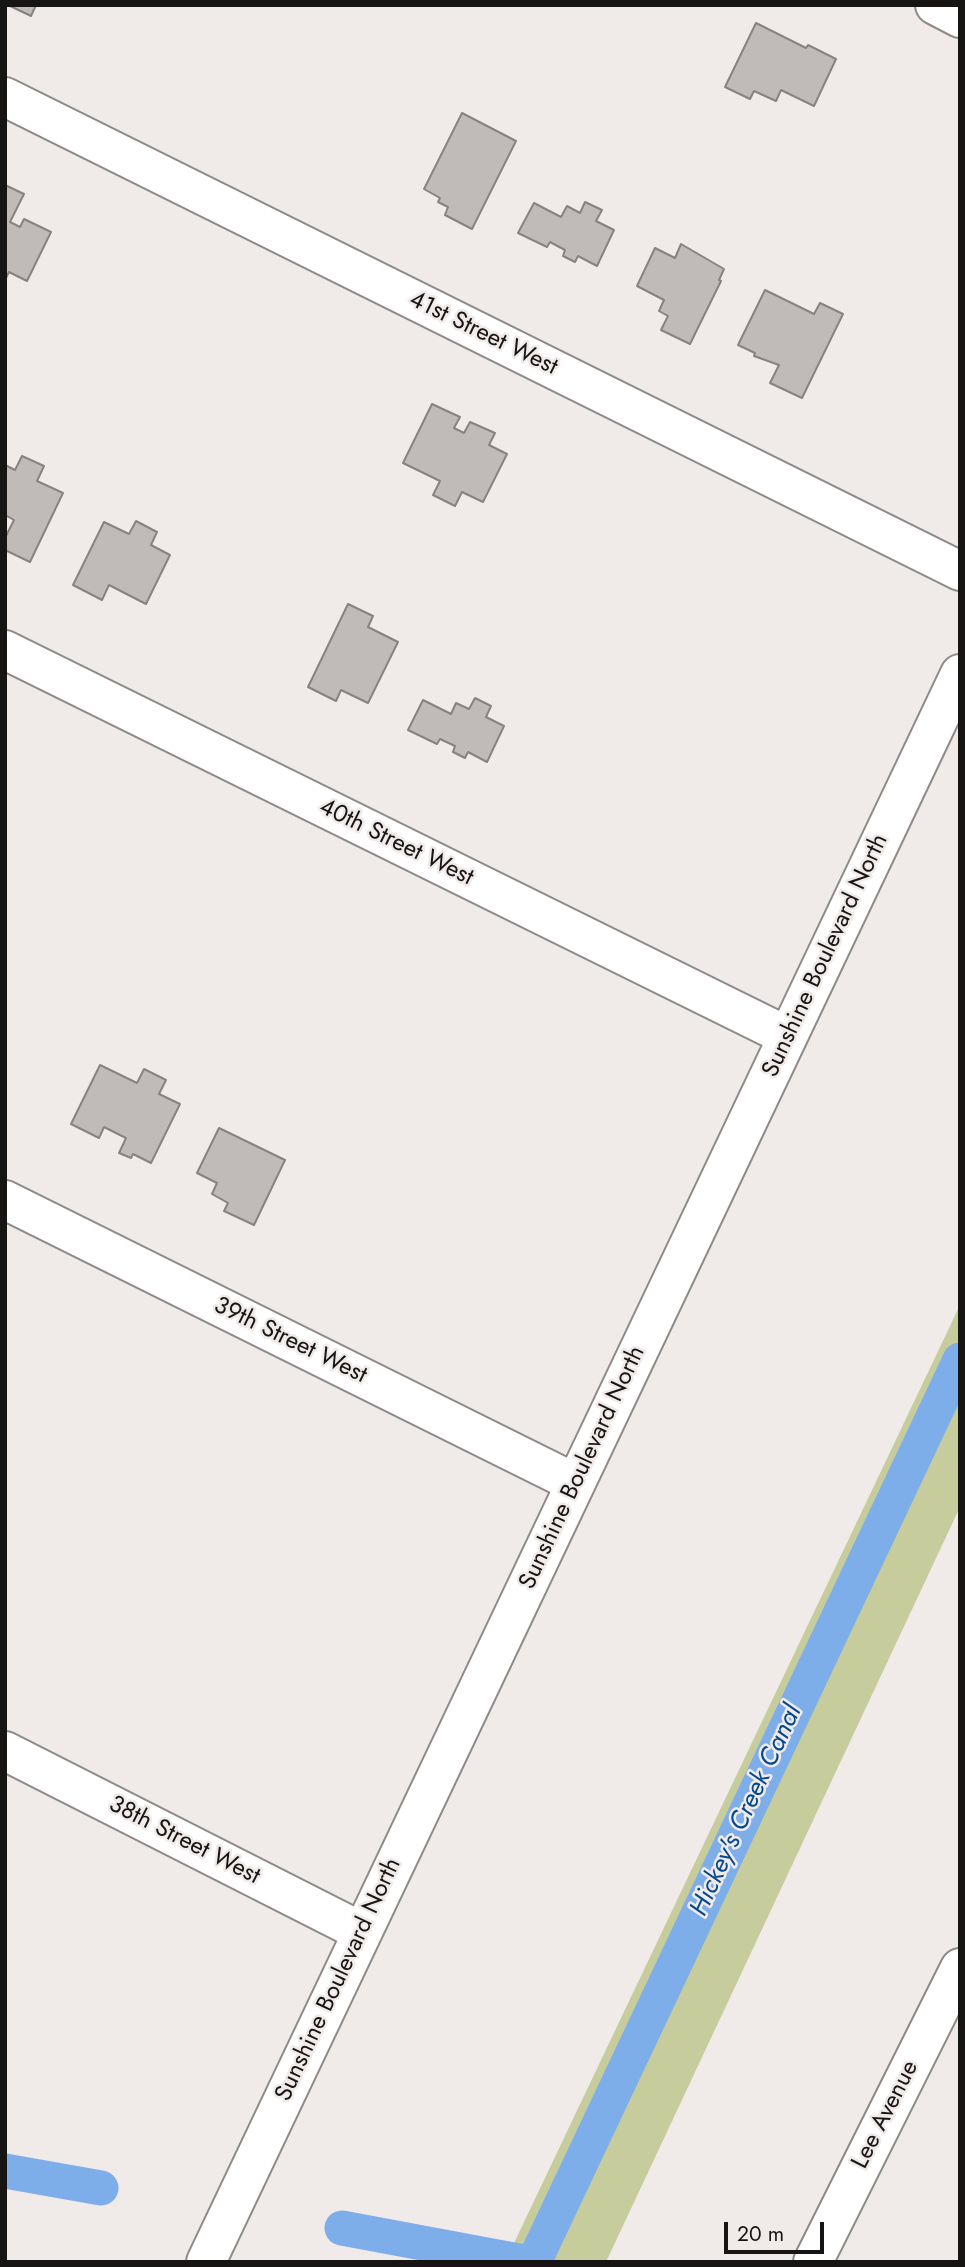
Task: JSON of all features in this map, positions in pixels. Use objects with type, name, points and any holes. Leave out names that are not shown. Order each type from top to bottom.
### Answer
[{"type":"street","points":[[935,5],[960,18]]},
{"type":"street","name":"41st Street West","points":[[5,97],[960,570]]},
{"type":"street","name":"40th Street West","points":[[5,650],[787,1037]]},
{"type":"street","name":"Sunshine Boulevard North","points":[[206,2262],[960,674]]},
{"type":"street","name":"39th Street West","points":[[5,1200],[575,1483]]},
{"type":"street","name":"38th Street West","points":[[5,1751],[362,1932]]},
{"type":"street","name":"Lee Avenue","points":[[813,2262],[960,1968]]},
{"type":"green space","points":[[960,1305],[960,1507],[606,2262],[505,2262]]},
{"type":"building","points":[[8,5],[36,5],[31,16]]},
{"type":"building","points":[[756,23],[806,48],[808,45],[836,59],[814,106],[781,90],[776,101],[754,91],[750,99],[725,87]]},
{"type":"building","points":[[462,113],[516,141],[472,229],[445,215],[448,207],[438,202],[440,198],[424,189]]},
{"type":"building","points":[[5,185],[24,194],[10,222],[20,227],[24,219],[51,232],[27,281],[9,272],[5,280]]},
{"type":"building","points":[[585,202],[602,210],[596,221],[614,230],[597,266],[578,256],[575,262],[563,256],[565,250],[550,242],[547,247],[518,233],[534,203],[561,217],[567,206],[580,213]]},
{"type":"building","points":[[681,244],[724,269],[719,280],[721,281],[690,344],[661,330],[668,316],[659,311],[664,300],[637,286],[655,248],[675,258]]},
{"type":"building","points":[[765,290],[814,314],[820,303],[843,314],[802,398],[770,383],[779,365],[754,356],[755,353],[738,345]]},
{"type":"building","points":[[432,404],[460,417],[454,428],[464,433],[470,422],[495,433],[489,445],[507,454],[483,502],[462,492],[455,506],[433,495],[440,481],[403,463]]},
{"type":"building","points":[[22,456],[44,466],[37,481],[63,493],[30,562],[5,550],[5,538],[14,520],[5,515],[5,465],[15,470]]},
{"type":"building","points":[[136,521],[157,532],[151,545],[170,555],[146,604],[109,585],[102,600],[73,585],[104,522],[129,534]]},
{"type":"building","points":[[348,604],[373,616],[368,627],[398,642],[368,703],[341,690],[336,701],[308,687]]},
{"type":"building","points":[[475,698],[491,706],[486,717],[504,726],[487,762],[468,752],[465,758],[453,752],[455,746],[440,739],[437,744],[408,730],[423,700],[451,714],[456,703],[469,709]]},
{"type":"building","points":[[100,1065],[137,1083],[144,1069],[166,1080],[159,1094],[180,1104],[151,1163],[133,1154],[131,1158],[119,1153],[126,1138],[104,1127],[99,1138],[71,1124]]},
{"type":"building","points":[[219,1128],[285,1160],[254,1225],[224,1211],[228,1203],[212,1194],[217,1183],[197,1173]]},
{"type":"waterway","name":"Hickey's Creek Canal","points":[[534,2262],[960,1360]]},
{"type":"waterway","points":[[5,2171],[101,2188]]},
{"type":"waterway","points":[[342,2228],[524,2262]]}]
